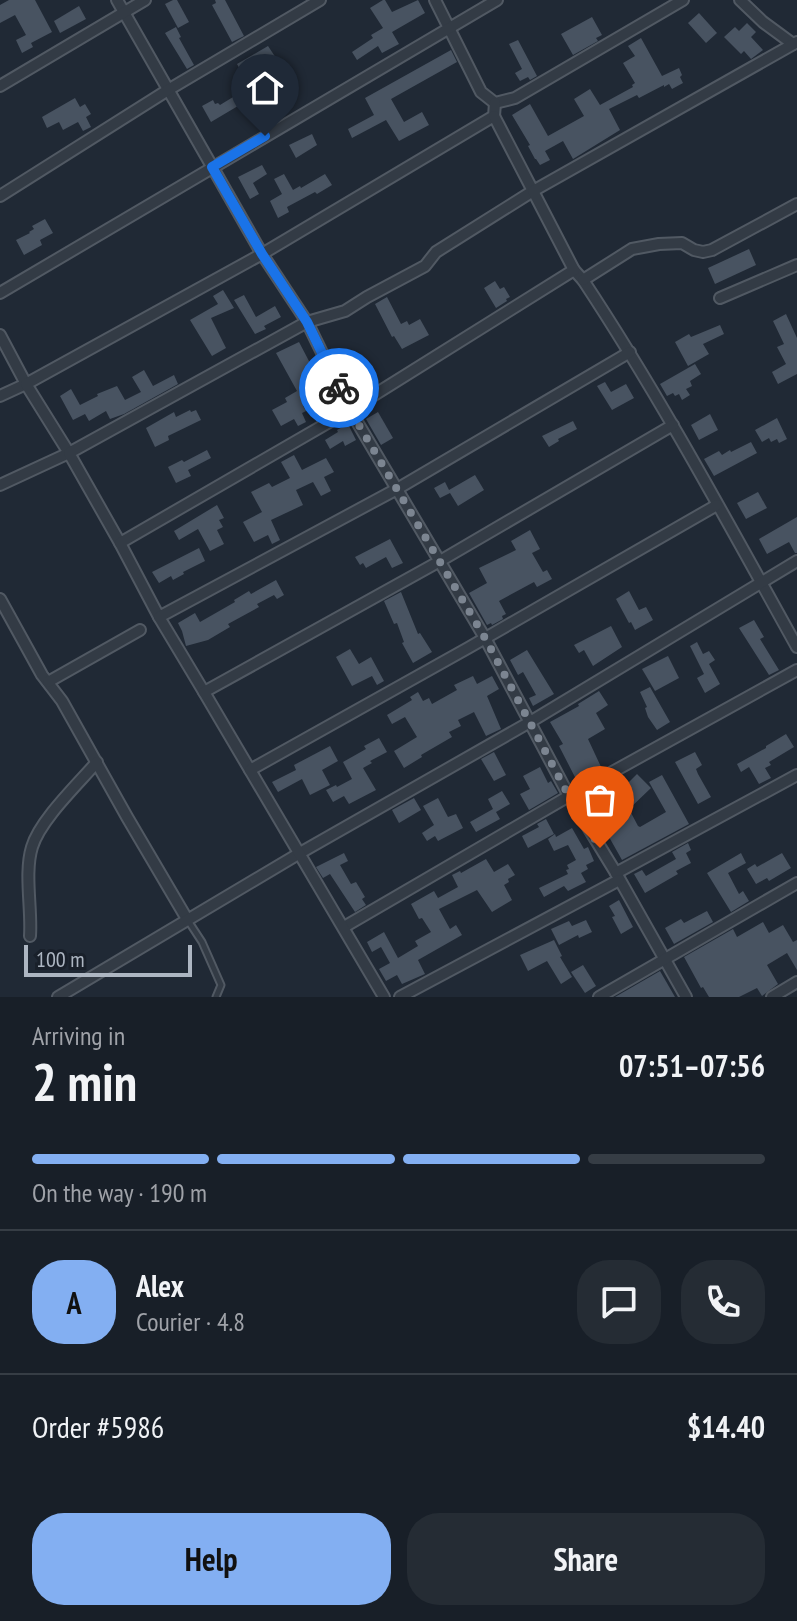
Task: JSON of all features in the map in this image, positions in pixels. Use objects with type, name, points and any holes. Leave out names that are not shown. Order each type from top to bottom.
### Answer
[{"type":"street","points":[[117,0],[262,254],[307,322],[350,410],[485,638],[569,796],[686,997]]},
{"type":"street","points":[[0,86],[145,0]]},
{"type":"street","points":[[0,196],[168,90],[320,0]]},
{"type":"street","points":[[435,0],[481,92],[495,103]]},
{"type":"street","points":[[0,293],[497,0]]},
{"type":"street","points":[[495,103],[515,98],[683,0]]},
{"type":"street","points":[[0,485],[69,453],[307,322],[345,311],[425,266],[436,252],[533,191],[795,43],[763,22],[740,0]]},
{"type":"street","points":[[495,103],[494,116],[574,270],[630,352],[797,647]]},
{"type":"street","points":[[0,396],[262,254],[494,116]]},
{"type":"street","points":[[583,280],[632,249],[682,243],[694,250],[712,250],[797,204]]},
{"type":"street","points":[[720,298],[797,265]]},
{"type":"street","points":[[120,543],[350,410],[574,270]]},
{"type":"street","points":[[0,335],[159,617],[384,997]]},
{"type":"street","points":[[159,617],[397,489],[630,352]]},
{"type":"street","points":[[204,692],[440,561],[673,425]]},
{"type":"street","points":[[250,770],[717,505]]},
{"type":"street","points":[[58,997],[300,853],[530,722],[797,561]]},
{"type":"street","points":[[0,599],[187,919]]},
{"type":"street","points":[[48,682],[140,630]]},
{"type":"street","points":[[344,927],[569,796],[797,670]]},
{"type":"street","points":[[30,936],[32,847],[46,822],[97,762]]},
{"type":"street","points":[[400,997],[797,775]]},
{"type":"street","points":[[599,997],[797,883]]},
{"type":"street","points":[[772,997],[797,982]]},
{"type":"lane","points":[[187,919],[202,942],[221,985],[216,997]]},
{"type":"building","points":[[9,0],[35,0],[52,32],[31,43],[33,47],[22,53],[16,40],[26,35],[15,15],[0,23],[0,5]]},
{"type":"building","points":[[177,0],[189,22],[178,28],[165,4]]},
{"type":"building","points":[[215,0],[225,0],[244,36],[232,42],[212,5],[216,3]]},
{"type":"building","points":[[383,0],[392,12],[418,0],[425,13],[392,32],[399,44],[382,53],[378,46],[357,60],[352,52],[383,28],[370,8]]},
{"type":"building","points":[[79,6],[86,19],[60,33],[54,21]]},
{"type":"building","points":[[699,13],[717,33],[706,43],[688,23]]},
{"type":"building","points":[[592,17],[602,35],[596,38],[598,41],[573,55],[561,34]]},
{"type":"building","points":[[747,23],[756,32],[751,37],[763,50],[751,59],[744,51],[741,54],[724,37],[735,27],[739,31]]},
{"type":"building","points":[[176,27],[194,65],[187,69],[165,33]]},
{"type":"building","points":[[641,38],[662,76],[679,68],[683,83],[672,89],[669,84],[664,85],[609,109],[620,130],[573,159],[563,141],[545,151],[550,160],[540,165],[512,115],[530,104],[548,136],[584,116],[574,99],[590,89],[600,105],[633,87],[635,83],[623,63],[635,56],[628,46]]},
{"type":"building","points":[[518,40],[537,76],[530,80],[528,77],[520,81],[515,73],[522,69],[509,44]]},
{"type":"building","points":[[268,46],[276,58],[244,77],[237,64]]},
{"type":"building","points":[[451,50],[457,62],[391,99],[404,122],[422,112],[429,125],[399,141],[386,120],[352,138],[348,129],[374,115],[365,98]]},
{"type":"building","points":[[238,94],[243,103],[211,122],[202,106],[213,100],[220,105]]},
{"type":"building","points":[[75,98],[80,107],[85,104],[91,114],[86,117],[91,127],[83,131],[78,122],[63,130],[59,122],[47,128],[42,117]]},
{"type":"building","points":[[312,134],[317,145],[296,158],[289,145]]},
{"type":"building","points":[[262,165],[267,174],[253,183],[259,194],[250,199],[238,177]]},
{"type":"building","points":[[284,174],[293,190],[325,174],[332,185],[287,207],[289,212],[278,218],[270,201],[282,194],[274,179]]},
{"type":"building","points":[[45,219],[53,233],[40,240],[42,245],[24,255],[16,240],[30,233],[34,229],[32,226]]},
{"type":"building","points":[[749,249],[756,265],[715,284],[708,268]]},
{"type":"building","points":[[495,281],[500,289],[504,287],[510,297],[496,308],[484,288]]},
{"type":"building","points":[[223,290],[234,308],[211,318],[226,348],[212,356],[190,320],[218,304],[213,296]]},
{"type":"building","points":[[244,295],[256,317],[275,306],[281,317],[255,334],[234,300]]},
{"type":"building","points":[[387,297],[401,324],[407,321],[409,325],[420,319],[429,335],[402,349],[392,337],[375,304]]},
{"type":"building","points":[[786,314],[797,338],[797,374],[778,384],[772,372],[786,364],[777,347],[784,344],[773,321]]},
{"type":"building","points":[[720,325],[724,334],[703,344],[709,354],[688,366],[675,342],[689,334],[691,337]]},
{"type":"building","points":[[299,342],[310,363],[316,359],[337,401],[328,406],[323,396],[303,406],[306,422],[298,426],[294,419],[281,426],[272,410],[287,402],[285,398],[297,391],[276,353]]},
{"type":"building","points":[[695,364],[701,374],[690,381],[692,386],[686,389],[690,395],[682,400],[679,394],[667,396],[660,384]]},
{"type":"building","points":[[144,370],[153,386],[174,375],[178,384],[110,419],[106,411],[89,421],[85,414],[73,420],[60,396],[71,389],[80,405],[117,386],[125,400],[141,392],[132,377]]},
{"type":"building","points":[[605,382],[611,392],[626,384],[634,398],[612,410],[597,386]]},
{"type":"building","points":[[196,410],[201,420],[168,436],[169,440],[155,447],[146,428],[174,412],[176,417]]},
{"type":"building","points":[[378,412],[393,438],[381,445],[366,419]]},
{"type":"building","points":[[710,414],[718,430],[699,440],[691,425]]},
{"type":"building","points":[[777,418],[787,439],[779,443],[777,439],[771,442],[769,438],[762,442],[755,430]]},
{"type":"building","points":[[573,421],[577,429],[549,447],[542,436]]},
{"type":"building","points":[[348,424],[356,440],[345,446],[343,441],[330,449],[325,440]]},
{"type":"building","points":[[751,442],[757,453],[714,476],[704,459],[719,451],[722,455],[731,452]]},
{"type":"building","points":[[207,450],[211,458],[188,470],[191,476],[176,483],[168,467]]},
{"type":"building","points":[[294,455],[302,470],[326,458],[334,472],[324,477],[331,491],[321,496],[313,482],[296,490],[303,505],[271,520],[280,540],[272,544],[268,535],[254,542],[243,522],[262,512],[251,492],[290,478],[281,462]]},
{"type":"building","points":[[475,475],[484,490],[458,506],[450,493],[440,498],[434,488],[445,482],[449,490]]},
{"type":"building","points":[[758,492],[767,508],[746,519],[737,503]]},
{"type":"building","points":[[217,505],[224,518],[219,520],[223,527],[217,530],[224,544],[210,551],[198,529],[179,540],[174,531]]},
{"type":"building","points":[[797,517],[797,553],[789,542],[767,554],[759,539]]},
{"type":"building","points":[[530,530],[540,549],[532,553],[543,572],[547,570],[552,579],[537,587],[534,582],[499,601],[506,614],[502,616],[503,619],[487,625],[469,593],[487,583],[479,568],[516,550],[511,541]]},
{"type":"building","points":[[390,539],[403,563],[392,568],[386,557],[366,568],[363,563],[360,565],[355,557]]},
{"type":"building","points":[[199,548],[205,561],[173,580],[171,576],[159,583],[152,572]]},
{"type":"building","points":[[276,580],[284,595],[277,599],[274,595],[257,604],[259,607],[228,624],[230,627],[208,640],[186,646],[178,623],[195,613],[200,622],[249,591],[251,594]]},
{"type":"building","points":[[629,591],[639,610],[646,607],[653,620],[635,630],[616,599]]},
{"type":"building","points":[[401,592],[418,634],[432,652],[413,663],[402,643],[397,623],[394,624],[384,601]]},
{"type":"building","points":[[754,620],[764,637],[760,639],[779,670],[769,675],[739,628]]},
{"type":"building","points":[[611,626],[622,647],[593,666],[584,650],[579,653],[574,645]]},
{"type":"building","points":[[697,642],[703,654],[709,651],[715,660],[709,664],[720,684],[705,693],[697,678],[704,674],[690,646]]},
{"type":"building","points":[[350,649],[359,664],[371,657],[384,681],[377,685],[372,676],[352,686],[336,657]]},
{"type":"building","points":[[527,650],[554,694],[533,706],[529,698],[536,695],[523,672],[518,675],[510,660]]},
{"type":"building","points":[[668,656],[679,678],[655,691],[642,669]]},
{"type":"building","points":[[473,676],[477,684],[492,676],[499,689],[487,696],[501,729],[486,736],[474,712],[458,720],[461,726],[449,732],[452,737],[404,768],[394,751],[417,737],[405,717],[392,724],[387,715],[412,700],[410,697],[418,692],[423,701],[429,698],[432,704],[457,690],[454,685]]},
{"type":"building","points":[[650,687],[670,722],[657,730],[648,717],[640,692]]},
{"type":"building","points":[[599,691],[608,705],[596,713],[605,729],[588,739],[602,769],[577,781],[559,746],[563,744],[550,722]]},
{"type":"building","points":[[786,734],[794,747],[769,762],[771,765],[765,768],[771,778],[759,784],[749,767],[741,772],[737,764]]},
{"type":"building","points":[[379,738],[387,752],[363,768],[376,790],[349,804],[344,796],[333,802],[326,790],[352,779],[343,762]]},
{"type":"building","points":[[330,746],[338,761],[322,770],[330,785],[310,795],[302,779],[278,792],[272,782],[296,770],[294,765]]},
{"type":"building","points":[[494,752],[506,775],[494,781],[481,759]]},
{"type":"building","points":[[695,752],[702,765],[696,769],[711,797],[698,804],[675,762]]},
{"type":"building","points":[[540,767],[548,783],[551,781],[558,793],[529,810],[520,794],[530,789],[523,776]]},
{"type":"building","points":[[637,774],[651,788],[629,809],[638,826],[666,812],[649,782],[662,775],[689,824],[622,860],[600,821],[618,812],[602,787],[614,782],[619,792]]},
{"type":"building","points":[[502,791],[510,804],[496,812],[500,819],[476,832],[470,822],[493,809],[488,799]]},
{"type":"building","points":[[414,798],[421,810],[399,823],[392,810]]},
{"type":"building","points":[[438,798],[448,817],[456,814],[463,828],[438,841],[435,836],[427,841],[422,833],[434,825],[423,806]]},
{"type":"building","points":[[546,819],[554,834],[528,848],[522,836],[539,827],[537,824]]},
{"type":"building","points":[[572,828],[584,849],[588,847],[594,861],[586,865],[588,869],[581,873],[586,882],[568,891],[564,886],[544,897],[539,888],[568,874],[567,865],[576,860],[568,845],[554,851],[548,839]]},
{"type":"building","points":[[688,843],[691,850],[686,853],[691,863],[645,893],[634,874],[642,870],[646,876],[676,859],[672,852]]},
{"type":"building","points":[[344,853],[348,861],[340,865],[351,884],[356,882],[365,897],[362,899],[366,905],[355,912],[330,874],[323,878],[316,867]]},
{"type":"building","points":[[741,853],[746,863],[728,873],[739,894],[743,891],[749,901],[731,912],[707,873]]},
{"type":"building","points":[[782,853],[791,868],[769,881],[767,878],[756,884],[747,869]]},
{"type":"building","points":[[486,859],[494,872],[508,864],[515,875],[504,885],[512,900],[492,912],[477,890],[439,909],[450,929],[456,925],[462,935],[418,960],[425,974],[402,984],[397,975],[386,981],[379,969],[390,963],[381,947],[372,952],[367,942],[384,932],[398,958],[418,946],[415,941],[431,932],[411,904],[434,891],[438,898],[458,887],[452,875]]},
{"type":"building","points":[[619,900],[633,927],[621,934],[609,906]]},
{"type":"building","points":[[707,911],[713,922],[674,944],[665,928],[681,919],[684,923]]},
{"type":"building","points":[[586,920],[592,932],[559,945],[551,929],[569,921],[572,926]]},
{"type":"building","points":[[763,922],[769,933],[783,925],[793,942],[797,940],[797,970],[787,953],[767,965],[778,984],[762,996],[757,988],[739,997],[709,997],[684,957],[733,929],[737,937]]},
{"type":"building","points":[[554,940],[572,977],[561,984],[547,961],[528,971],[520,955]]},
{"type":"building","points":[[583,965],[596,986],[585,993],[571,972]]},
{"type":"building","points":[[660,971],[675,997],[615,997]]},
{"type":"way so far","points":[[339,388],[485,638],[600,848]]},
{"type":"route","points":[[265,136],[212,167],[262,254],[307,322],[339,388]]}]
